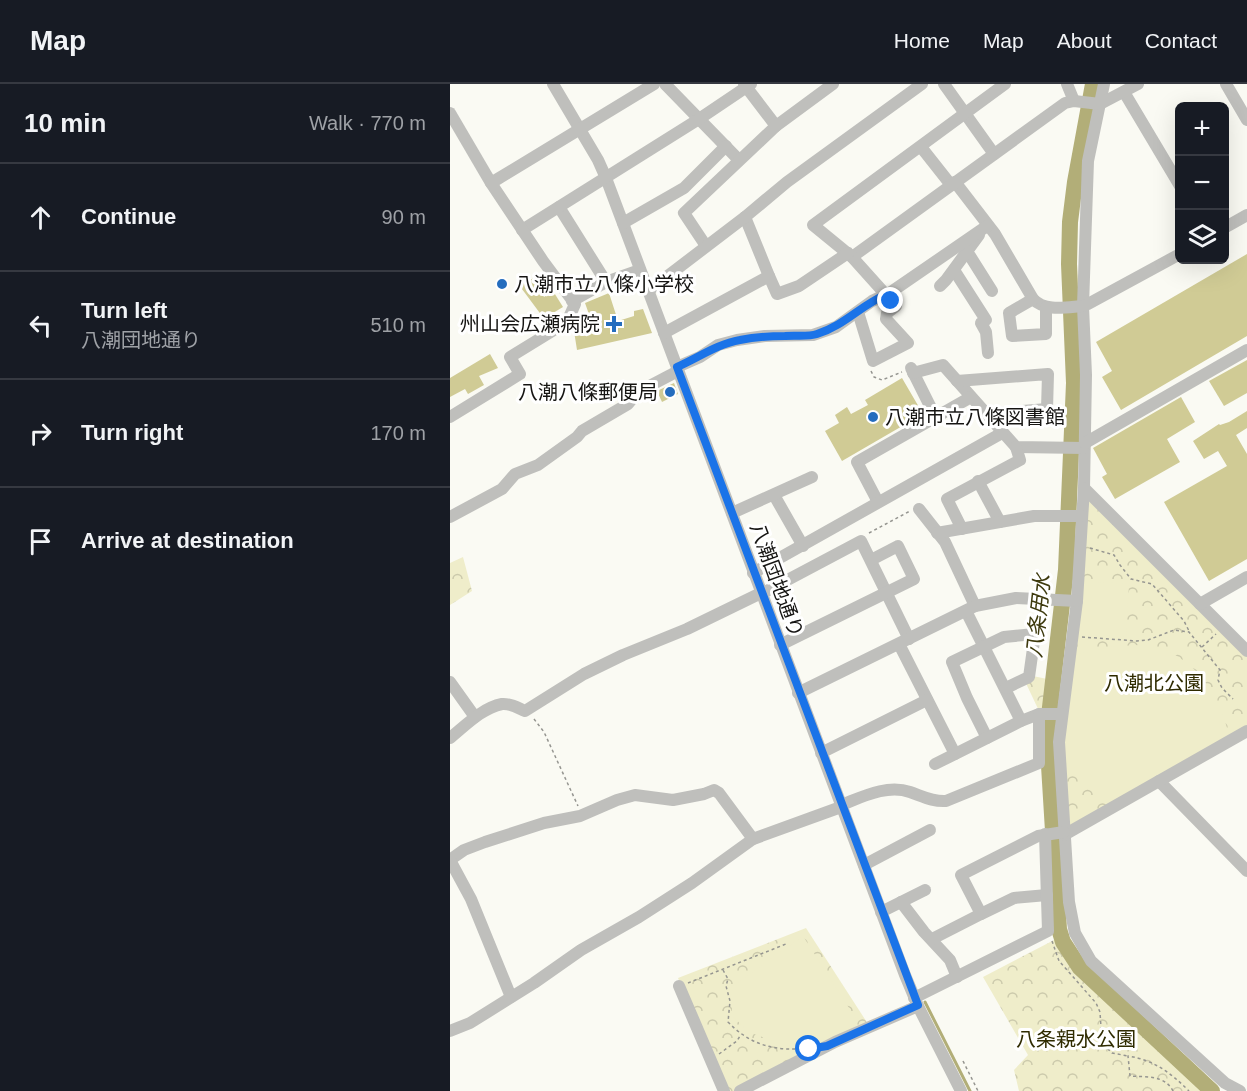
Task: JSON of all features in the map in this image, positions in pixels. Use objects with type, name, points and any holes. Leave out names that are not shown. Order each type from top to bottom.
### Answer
[{"type":"street","points":[[491,183],[654,84]]},
{"type":"street","points":[[665,84],[739,160]]},
{"type":"street","points":[[706,246],[684,213],[776,126],[833,84]]},
{"type":"street","points":[[648,291],[787,182],[922,84]]},
{"type":"street","points":[[944,84],[994,154]]},
{"type":"street","points":[[858,312],[873,361],[908,343],[886,319],[887,313],[896,306],[850,255],[813,225],[1005,84]]},
{"type":"street","points":[[1067,84],[1074,101]]},
{"type":"street","points":[[1104,84],[1088,161],[1083,306],[1086,375],[1084,488],[1079,516],[1080,546],[1073,600],[1073,636],[1059,742],[1070,916],[1075,933],[1087,955],[1103,974],[1225,1083],[1240,1091]]},
{"type":"street","points":[[745,217],[777,294],[799,286],[850,255],[1065,103],[1074,101],[1100,104],[1138,84]]},
{"type":"street","points":[[1226,84],[1247,120]]},
{"type":"street","name":"八潮団地通り","points":[[555,85],[606,178],[881,912],[916,1002],[961,1091]]},
{"type":"street","points":[[522,230],[699,119],[747,85],[776,126]]},
{"type":"street","points":[[1124,92],[1175,179]]},
{"type":"street","points":[[450,112],[491,183],[574,304],[567,322],[510,357],[520,374],[450,417]]},
{"type":"street","points":[[623,223],[684,188],[726,146]]},
{"type":"street","points":[[921,147],[995,234],[1038,304],[1046,307],[1083,306],[1175,256]]},
{"type":"street","points":[[560,207],[606,282]]},
{"type":"street","points":[[1229,225],[1247,215]]},
{"type":"street","points":[[940,286],[986,226]]},
{"type":"street","points":[[450,517],[502,489],[515,474],[538,465],[582,431],[628,404],[638,392],[718,345],[765,336],[813,335],[836,327],[986,226]]},
{"type":"street","points":[[966,253],[992,291]]},
{"type":"street","points":[[572,301],[606,282],[640,270]]},
{"type":"street","points":[[954,270],[986,320],[981,322],[986,332],[988,353]]},
{"type":"street","points":[[664,333],[769,276]]},
{"type":"street","points":[[1033,299],[1010,313],[1012,336],[1046,334],[1046,307]]},
{"type":"street","points":[[1016,447],[1083,446],[1247,350]]},
{"type":"street","points":[[935,416],[912,369],[942,365],[1016,447],[1020,460],[946,499],[962,530]]},
{"type":"street","points":[[957,381],[1048,374],[1047,409],[986,414]]},
{"type":"street","points":[[878,502],[856,462],[971,397]]},
{"type":"street","points":[[753,573],[1002,433]]},
{"type":"street","points":[[732,513],[812,477]]},
{"type":"street","points":[[978,482],[1000,522]]},
{"type":"street","points":[[1084,488],[1247,651]]},
{"type":"street","points":[[774,495],[803,546]]},
{"type":"street","points":[[920,509],[945,542],[983,646],[1022,721]]},
{"type":"street","points":[[938,533],[1034,516],[1079,516]]},
{"type":"street","points":[[450,738],[475,717],[501,704],[525,711],[584,674],[761,594],[861,541],[886,593],[927,700],[955,754]]},
{"type":"street","points":[[780,645],[914,579],[898,546],[871,560]]},
{"type":"street","points":[[1200,604],[1247,577]]},
{"type":"street","points":[[798,693],[970,608],[1016,598],[1073,600]]},
{"type":"street","points":[[987,738],[952,662],[1004,637],[1035,634],[1029,677],[1006,688]]},
{"type":"street","points":[[450,682],[475,717]]},
{"type":"street","points":[[821,753],[927,700]]},
{"type":"street","points":[[935,764],[1039,714],[1062,714]]},
{"type":"street","points":[[450,1031],[470,1023],[511,998],[580,950],[639,917],[692,883],[753,839],[780,827],[814,818],[870,794],[900,789],[938,802],[946,801],[1040,763],[1039,714]]},
{"type":"street","points":[[981,914],[961,875],[1046,834],[1064,834],[1247,731]]},
{"type":"street","points":[[1159,781],[1247,871]]},
{"type":"street","points":[[511,998],[471,899],[450,859],[464,850],[485,842],[544,823],[580,816],[634,795],[673,800],[714,790],[719,793],[753,839]]},
{"type":"street","points":[[864,865],[930,830]]},
{"type":"street","points":[[740,1091],[916,1002],[957,977],[1048,931],[1046,834]]},
{"type":"street","points":[[881,912],[926,890]]},
{"type":"street","points":[[932,939],[1014,898],[1047,895]]},
{"type":"street","points":[[901,902],[950,960],[957,977]]},
{"type":"street","points":[[679,986],[724,1091]]},
{"type":"path","points":[[873,361],[869,364],[872,374],[882,380],[912,369]]},
{"type":"path","points":[[861,541],[862,537],[902,514],[920,509]]},
{"type":"path","points":[[1080,546],[1114,555],[1131,579],[1152,584],[1184,621],[1189,632],[1220,670],[1218,680],[1222,688],[1233,699]]},
{"type":"path","points":[[1201,648],[1224,628]]},
{"type":"path","points":[[1073,636],[1137,641],[1148,640],[1174,630],[1189,632]]},
{"type":"path","points":[[525,711],[533,717],[544,732],[579,808]]},
{"type":"path","points":[[1048,931],[1059,961],[1096,1003],[1100,1012],[1102,1043],[1112,1053],[1145,1059],[1170,1073],[1189,1091]]},
{"type":"path","points":[[679,986],[786,944]]},
{"type":"path","points":[[723,970],[728,979],[726,986],[730,1001],[728,1022],[740,1035],[756,1044],[779,1050],[799,1049]]},
{"type":"path","points":[[710,1057],[729,1048],[740,1035]]},
{"type":"path","points":[[1128,1056],[1130,1076],[1159,1078],[1170,1085],[1173,1091]]},
{"type":"path","points":[[963,1061],[978,1091]]},
{"type":"green space","name":"八潮北公園","points":[[1086,495],[1247,654],[1247,729],[1067,829],[1062,741]]},
{"type":"green space","points":[[463,557],[472,591],[450,605],[450,563]]},
{"type":"green space","points":[[1082,581],[1129,584],[1126,637],[1079,634]]},
{"type":"green space","points":[[1135,645],[1164,649],[1191,666],[1215,697],[1229,735],[1123,796],[1107,796],[1066,760],[1064,741],[1075,655],[1108,647]]},
{"type":"green space","points":[[1028,675],[1052,680],[1049,713],[1040,713],[1023,677]]},
{"type":"green space","points":[[806,928],[868,1024],[736,1091],[727,1091],[678,978]]},
{"type":"green space","points":[[803,936],[858,1022],[836,1035],[802,1044],[777,1042],[748,1031],[731,1015],[733,1002],[729,989]]},
{"type":"green space","name":"八条親水公園","points":[[1058,938],[1079,970],[1211,1091],[1019,1091],[1014,1070],[1028,1055],[983,977]]},
{"type":"building","points":[[1247,254],[1247,336],[1121,410],[1102,377],[1112,371],[1096,342]]},
{"type":"building","points":[[534,278],[544,297],[553,291],[563,307],[553,313],[557,318],[548,324],[519,285]]},
{"type":"building","points":[[609,293],[618,321],[634,316],[634,311],[643,309],[652,333],[577,350],[574,331],[580,329],[578,324],[591,320],[585,303]]},
{"type":"building","points":[[490,354],[498,368],[479,376],[484,385],[468,394],[465,389],[450,397],[450,378]]},
{"type":"building","points":[[1247,360],[1247,393],[1224,406],[1209,381]]},
{"type":"building","points":[[902,378],[923,414],[842,461],[825,431],[839,423],[835,415],[847,407],[851,414],[868,405],[865,400]]},
{"type":"building","points":[[674,383],[678,394],[662,402],[657,391]]},
{"type":"building","points":[[1181,397],[1195,422],[1167,439],[1180,462],[1115,499],[1102,477],[1107,474],[1093,448]]},
{"type":"building","points":[[1247,411],[1247,428],[1236,435],[1247,454],[1247,559],[1209,581],[1164,502],[1227,466],[1218,451],[1204,459],[1193,441],[1219,424],[1229,422]]},
{"type":"waterway","name":"八条用水","points":[[1093,84],[1070,222],[1069,264],[1074,383],[1066,570],[1047,733],[1059,929],[1063,942],[1080,968],[1212,1091]]},
{"type":"waterway","points":[[925,1002],[970,1091]]},
{"type":"place","name":"八潮市立八條小学校","points":[[502,284]]},
{"type":"place","name":"州山会広瀬病院","points":[[614,324]]},
{"type":"place","name":"八潮八條郵便局","points":[[670,392]]},
{"type":"place","name":"八潮市立八條図書館","points":[[873,417]]},
{"type":"route","points":[[809,1049],[827,1046],[918,1005],[677,367],[700,357],[718,345],[737,340],[765,336],[813,335],[836,327],[872,301],[885,295],[891,301]]}]
